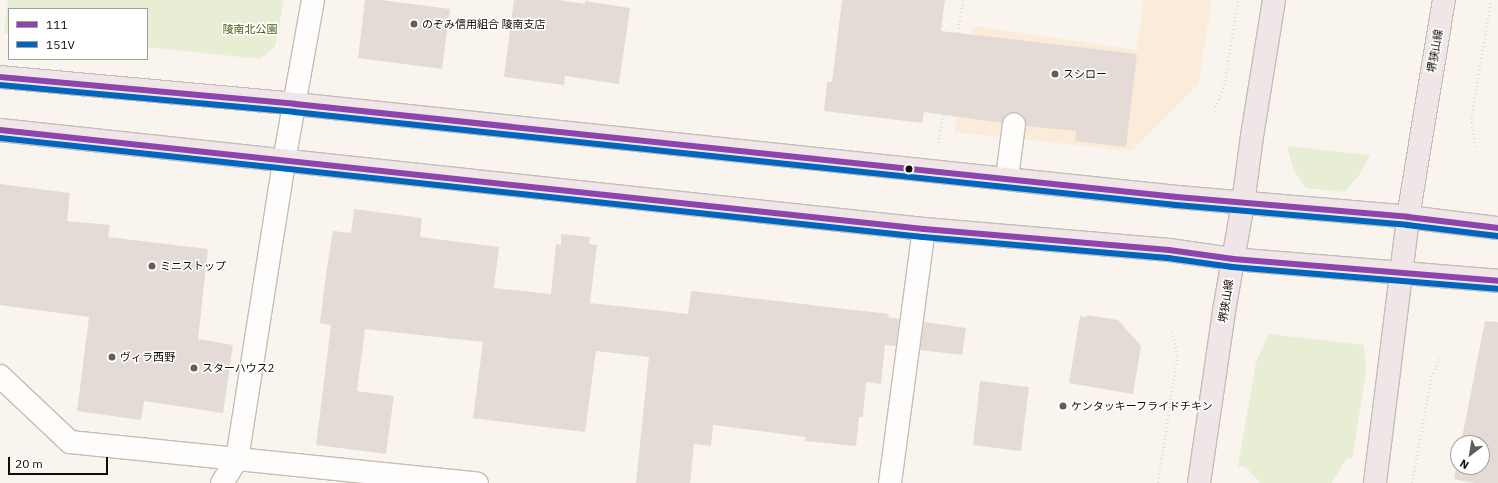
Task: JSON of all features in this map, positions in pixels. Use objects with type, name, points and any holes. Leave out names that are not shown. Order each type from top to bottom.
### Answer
[{"type":"main road","name":"堺狭山線","points":[[1199,483],[1274,0]]},
{"type":"main road","name":"堺狭山線","points":[[1375,483],[1408,217],[1444,0]]},
{"type":"main road","points":[[0,77],[295,104],[1243,203],[1408,217],[1498,228]]},
{"type":"main road","points":[[0,130],[924,229],[1169,250],[1233,259],[1498,281]]},
{"type":"street","points":[[222,483],[237,459],[284,161],[313,0]]},
{"type":"street","points":[[1007,178],[1014,124]]},
{"type":"street","points":[[890,483],[924,229]]},
{"type":"street","points":[[0,376],[70,442],[477,483]]},
{"type":"path","points":[[938,143],[963,0]]},
{"type":"path","points":[[1214,111],[1224,85],[1238,0]]},
{"type":"path","points":[[1475,147],[1471,118],[1491,0]]},
{"type":"path","points":[[1158,483],[1177,356],[1172,331]]},
{"type":"path","points":[[1412,483],[1431,377],[1439,358]]},
{"type":"shaded area","points":[[1144,0],[1212,0],[1198,85],[1132,151],[954,132],[973,26],[1136,50]]},
{"type":"green space","name":"陵南北公園","points":[[8,0],[284,0],[275,47],[260,59],[148,47],[148,8],[8,8],[8,33],[4,33]]},
{"type":"green space","points":[[1287,146],[1370,155],[1359,175],[1345,192],[1306,188],[1293,169]]},
{"type":"green space","points":[[1269,334],[1364,345],[1366,372],[1352,459],[1346,459],[1332,483],[1260,483],[1246,467],[1238,466],[1256,362]]},
{"type":"building","points":[[365,0],[381,0],[450,9],[442,69],[358,58]]},
{"type":"building","points":[[514,0],[559,0],[585,4],[585,1],[630,8],[619,84],[565,76],[564,85],[504,77]]},
{"type":"building","points":[[842,0],[945,0],[941,31],[1137,54],[1126,147],[1075,141],[1076,131],[1026,126],[1026,120],[1022,114],[1015,112],[1010,112],[1004,116],[1002,123],[924,112],[922,123],[824,111],[827,82],[832,82]]},
{"type":"building","points":[[0,184],[70,193],[67,221],[110,225],[108,237],[208,249],[198,339],[233,345],[223,413],[144,401],[141,420],[77,411],[89,317],[0,305]]},
{"type":"building","points":[[354,209],[422,218],[420,237],[499,247],[494,288],[551,294],[556,244],[561,245],[561,234],[590,237],[589,244],[597,245],[590,303],[688,314],[691,291],[889,314],[888,317],[899,319],[896,346],[885,345],[881,384],[866,382],[863,417],[859,417],[856,446],[805,441],[806,437],[713,425],[711,446],[694,444],[690,483],[636,483],[649,357],[596,351],[585,432],[473,418],[483,342],[365,329],[357,391],[394,396],[386,454],[316,445],[331,325],[320,323],[326,274],[333,231],[351,233]]},
{"type":"building","points":[[1087,315],[1118,320],[1141,346],[1133,394],[1069,383],[1080,316],[1087,317]]},
{"type":"building","points":[[1485,321],[1498,322],[1498,483],[1474,483],[1454,479],[1455,475],[1490,475],[1490,435],[1463,435]]},
{"type":"building","points":[[924,322],[966,328],[962,355],[920,350]]},
{"type":"building","points":[[980,381],[1029,387],[1021,451],[973,445]]},
{"type":"transit line","name":"111","points":[[0,77],[295,104],[1177,197],[1408,217],[1498,228]]},
{"type":"transit line","name":"151V","points":[[0,85],[294,112],[1176,205],[1407,225],[1497,236]]},
{"type":"transit line","name":"111","points":[[0,130],[924,229],[1169,250],[1233,259],[1498,281]]},
{"type":"transit line","name":"151V","points":[[0,138],[923,237],[1168,258],[1232,267],[1497,289]]},
{"type":"place","name":"のぞみ信用組合 陵南支店","points":[[414,24]]},
{"type":"place","name":"スシロー","points":[[1055,74]]},
{"type":"place","name":"ミニストップ","points":[[152,266]]},
{"type":"place","name":"ヴィラ西野","points":[[112,357]]},
{"type":"place","name":"スターハウス2","points":[[194,368]]},
{"type":"place","name":"ケンタッキーフライドチキン","points":[[1063,406]]}]
